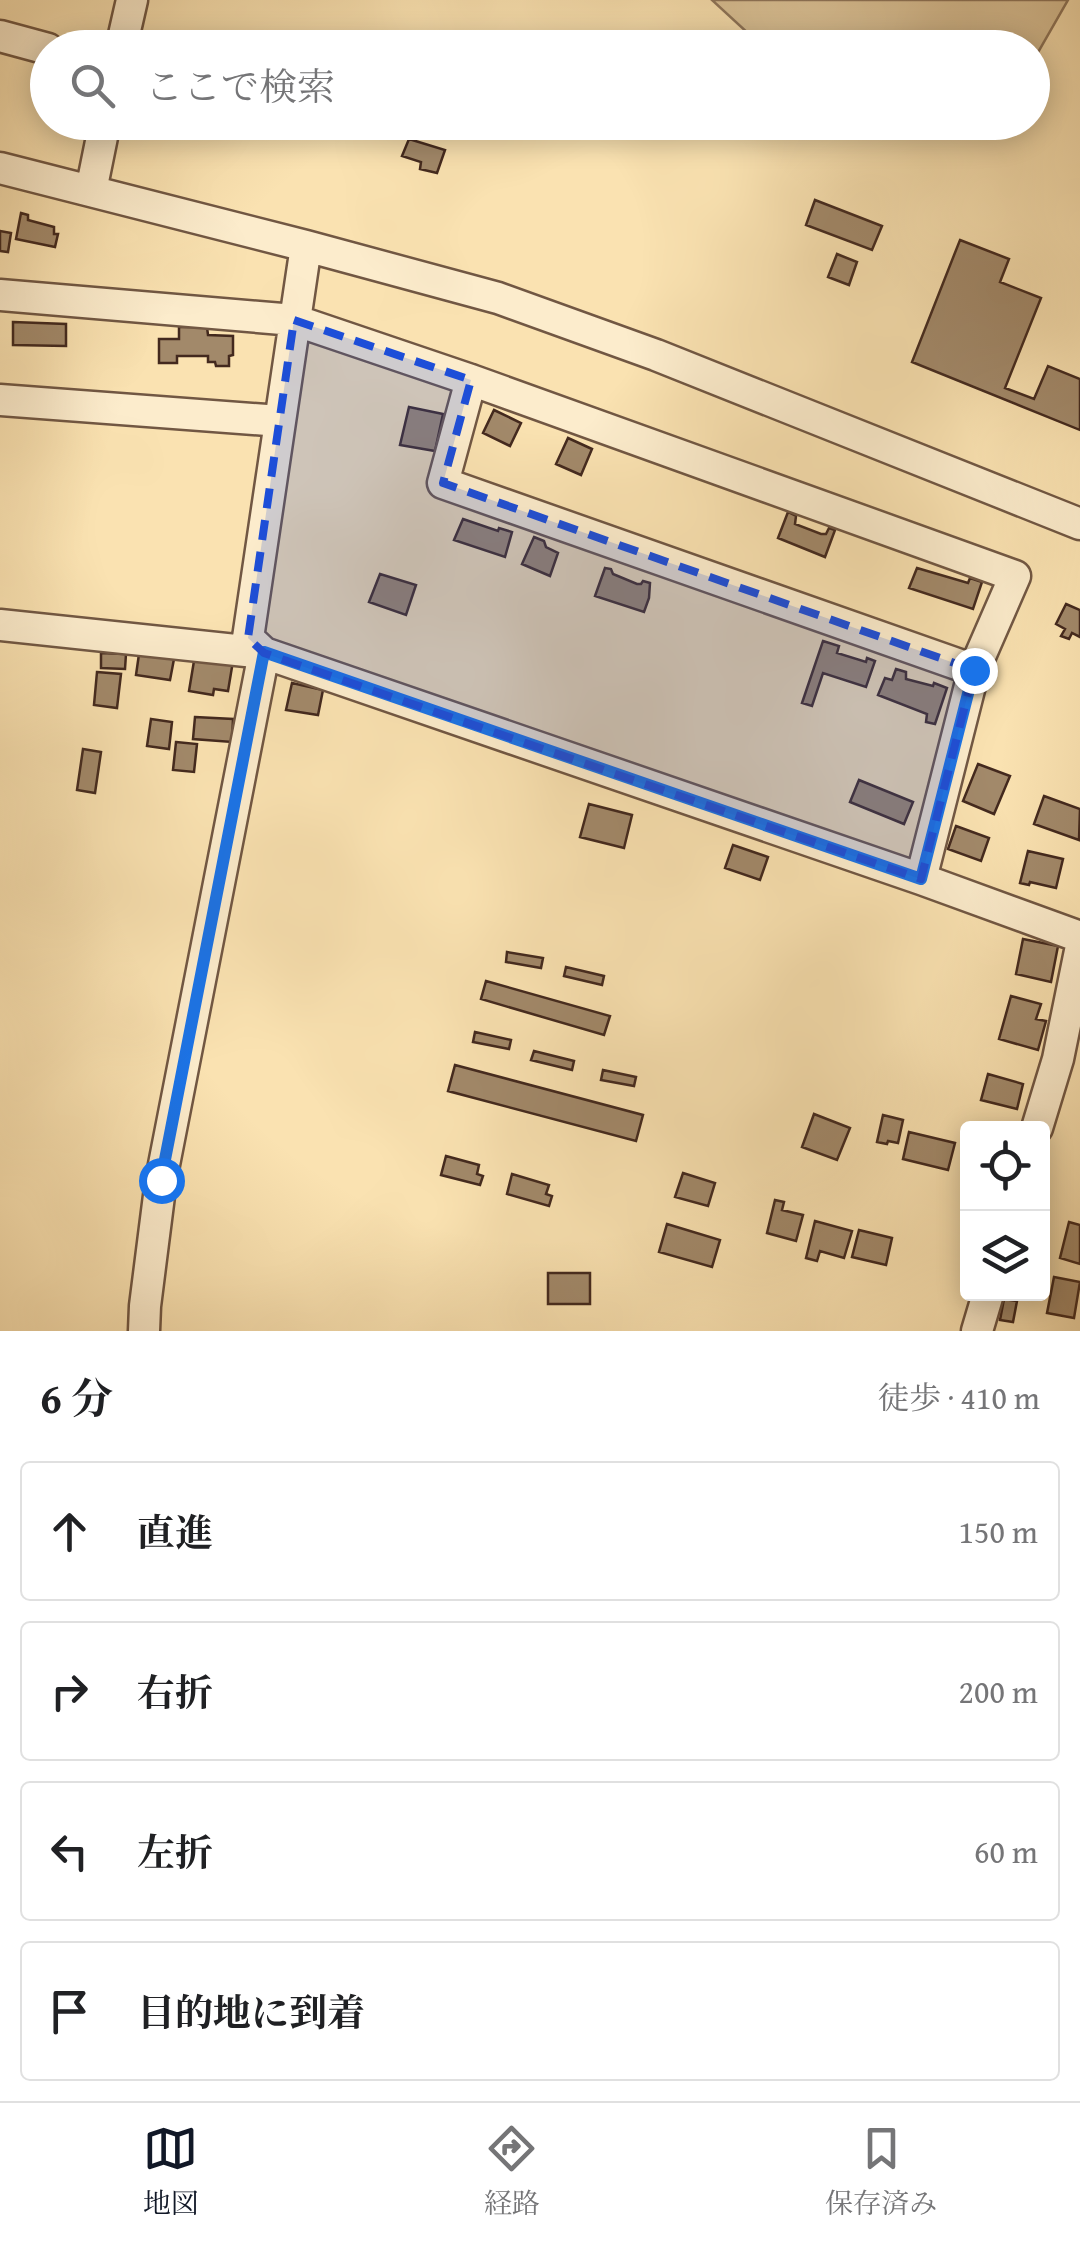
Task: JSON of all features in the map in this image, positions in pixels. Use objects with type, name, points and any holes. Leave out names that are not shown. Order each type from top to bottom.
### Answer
[{"type":"street","points":[[125,30],[132,0]]},
{"type":"street","points":[[0,36],[30,44]]},
{"type":"street","points":[[91,191],[101,140]]},
{"type":"street","points":[[0,168],[498,298],[656,354],[1080,524]]},
{"type":"street","points":[[264,652],[248,638],[306,246]]},
{"type":"street","points":[[0,295],[294,320],[1015,576],[974,670],[921,879]]},
{"type":"street","points":[[470,380],[443,483],[974,670]]},
{"type":"street","points":[[0,400],[280,421]]},
{"type":"street","points":[[0,625],[264,652],[1080,937]]},
{"type":"street","points":[[144,1331],[161,1180],[264,652]]},
{"type":"street","points":[[1040,1121],[1058,1059],[1080,951]]},
{"type":"street","points":[[977,1331],[986,1301]]},
{"type":"highlighted area","points":[[294,320],[471,380],[443,483],[974,670],[921,879],[264,653],[248,638]]},
{"type":"shaded area","points":[[712,0],[1068,0],[1050,31],[745,30]]},
{"type":"building","points":[[409,140],[445,150],[437,173],[420,169],[421,162],[402,156]]},
{"type":"building","points":[[815,200],[882,226],[872,250],[806,225]]},
{"type":"building","points":[[21,213],[28,215],[28,220],[54,227],[54,234],[58,234],[55,247],[16,239]]},
{"type":"building","points":[[0,231],[11,233],[8,252],[0,251]]},
{"type":"building","points":[[960,240],[1009,259],[1000,282],[1041,298],[1005,388],[1034,399],[1048,366],[1080,379],[1080,430],[912,362]]},
{"type":"building","points":[[837,254],[857,262],[849,285],[828,277]]},
{"type":"building","points":[[13,322],[66,324],[66,346],[13,345]]},
{"type":"building","points":[[179,327],[207,327],[208,335],[233,336],[229,366],[216,366],[215,362],[208,362],[208,356],[177,356],[177,363],[159,363],[159,339],[179,339]]},
{"type":"building","points":[[409,407],[443,414],[435,451],[400,445]]},
{"type":"building","points":[[494,410],[521,423],[510,446],[483,433]]},
{"type":"building","points":[[568,438],[592,449],[581,475],[556,464]]},
{"type":"building","points":[[788,512],[796,516],[795,524],[821,534],[829,528],[835,530],[825,557],[778,538]]},
{"type":"building","points":[[463,519],[512,532],[505,557],[454,540]]},
{"type":"building","points":[[534,537],[558,553],[550,576],[522,564]]},
{"type":"building","points":[[605,568],[637,584],[650,583],[644,612],[595,596]]},
{"type":"building","points":[[917,568],[968,583],[970,578],[982,582],[973,609],[909,588]]},
{"type":"building","points":[[380,574],[416,585],[406,615],[369,602]]},
{"type":"building","points":[[1066,604],[1080,610],[1080,637],[1072,633],[1069,639],[1061,636],[1065,629],[1056,624]]},
{"type":"building","points":[[823,641],[839,646],[837,653],[875,661],[866,687],[823,673],[812,706],[802,703]]},
{"type":"building","points":[[101,653],[126,654],[125,669],[101,668]]},
{"type":"building","points":[[139,654],[174,659],[170,680],[136,675]]},
{"type":"building","points":[[195,655],[233,661],[228,691],[214,689],[213,695],[189,691]]},
{"type":"building","points":[[896,669],[906,672],[906,679],[947,688],[935,724],[926,722],[927,714],[878,695],[885,678],[892,680]]},
{"type":"building","points":[[97,672],[121,674],[117,708],[94,705]]},
{"type":"building","points":[[292,683],[323,690],[318,715],[286,710]]},
{"type":"building","points":[[195,717],[233,719],[232,742],[193,739]]},
{"type":"building","points":[[151,719],[172,722],[169,749],[147,746]]},
{"type":"building","points":[[176,742],[197,744],[194,772],[173,770]]},
{"type":"building","points":[[83,749],[101,752],[95,793],[77,790]]},
{"type":"building","points":[[978,764],[1010,776],[994,814],[963,801]]},
{"type":"building","points":[[859,780],[913,802],[904,824],[850,802]]},
{"type":"building","points":[[1044,796],[1080,809],[1079,840],[1034,824]]},
{"type":"building","points":[[589,804],[632,815],[624,848],[580,837]]},
{"type":"building","points":[[956,826],[989,838],[981,861],[948,849]]},
{"type":"building","points":[[733,845],[768,857],[760,880],[725,868]]},
{"type":"building","points":[[1028,851],[1063,859],[1056,888],[1020,883]]},
{"type":"building","points":[[1023,939],[1058,946],[1051,982],[1016,974]]},
{"type":"building","points":[[507,952],[543,958],[541,968],[506,962]]},
{"type":"building","points":[[566,967],[604,976],[602,985],[564,976]]},
{"type":"building","points":[[486,981],[610,1016],[604,1035],[481,999]]},
{"type":"building","points":[[1011,996],[1041,1004],[1036,1019],[1046,1021],[1038,1050],[999,1039]]},
{"type":"building","points":[[475,1032],[511,1040],[509,1049],[473,1042]]},
{"type":"building","points":[[534,1051],[574,1061],[572,1070],[531,1060]]},
{"type":"building","points":[[455,1065],[643,1115],[636,1141],[448,1091]]},
{"type":"building","points":[[603,1070],[636,1077],[634,1086],[601,1080]]},
{"type":"building","points":[[988,1074],[1023,1084],[1017,1109],[981,1100]]},
{"type":"building","points":[[814,1114],[850,1128],[837,1160],[802,1147]]},
{"type":"building","points":[[883,1115],[903,1120],[898,1143],[877,1142]]},
{"type":"building","points":[[909,1132],[955,1143],[948,1170],[903,1159]]},
{"type":"building","points":[[446,1156],[479,1165],[477,1174],[483,1176],[480,1185],[441,1175]]},
{"type":"building","points":[[683,1173],[715,1183],[708,1206],[675,1197]]},
{"type":"building","points":[[512,1174],[549,1185],[549,1206],[507,1194]]},
{"type":"building","points":[[775,1200],[784,1202],[782,1210],[803,1215],[796,1241],[767,1233]]},
{"type":"building","points":[[815,1221],[852,1231],[844,1258],[820,1251],[817,1261],[806,1258]]},
{"type":"building","points":[[1069,1222],[1080,1225],[1080,1264],[1060,1258]]},
{"type":"building","points":[[667,1224],[720,1240],[712,1267],[659,1252]]},
{"type":"building","points":[[859,1230],[892,1238],[886,1265],[852,1257]]},
{"type":"building","points":[[548,1273],[590,1273],[590,1304],[548,1304]]},
{"type":"building","points":[[1054,1277],[1080,1282],[1074,1318],[1047,1313]]},
{"type":"building","points":[[1004,1301],[1017,1301],[1013,1322],[1000,1320]]},
{"type":"route","points":[[161,1180],[264,652],[921,879],[974,670]]}]
